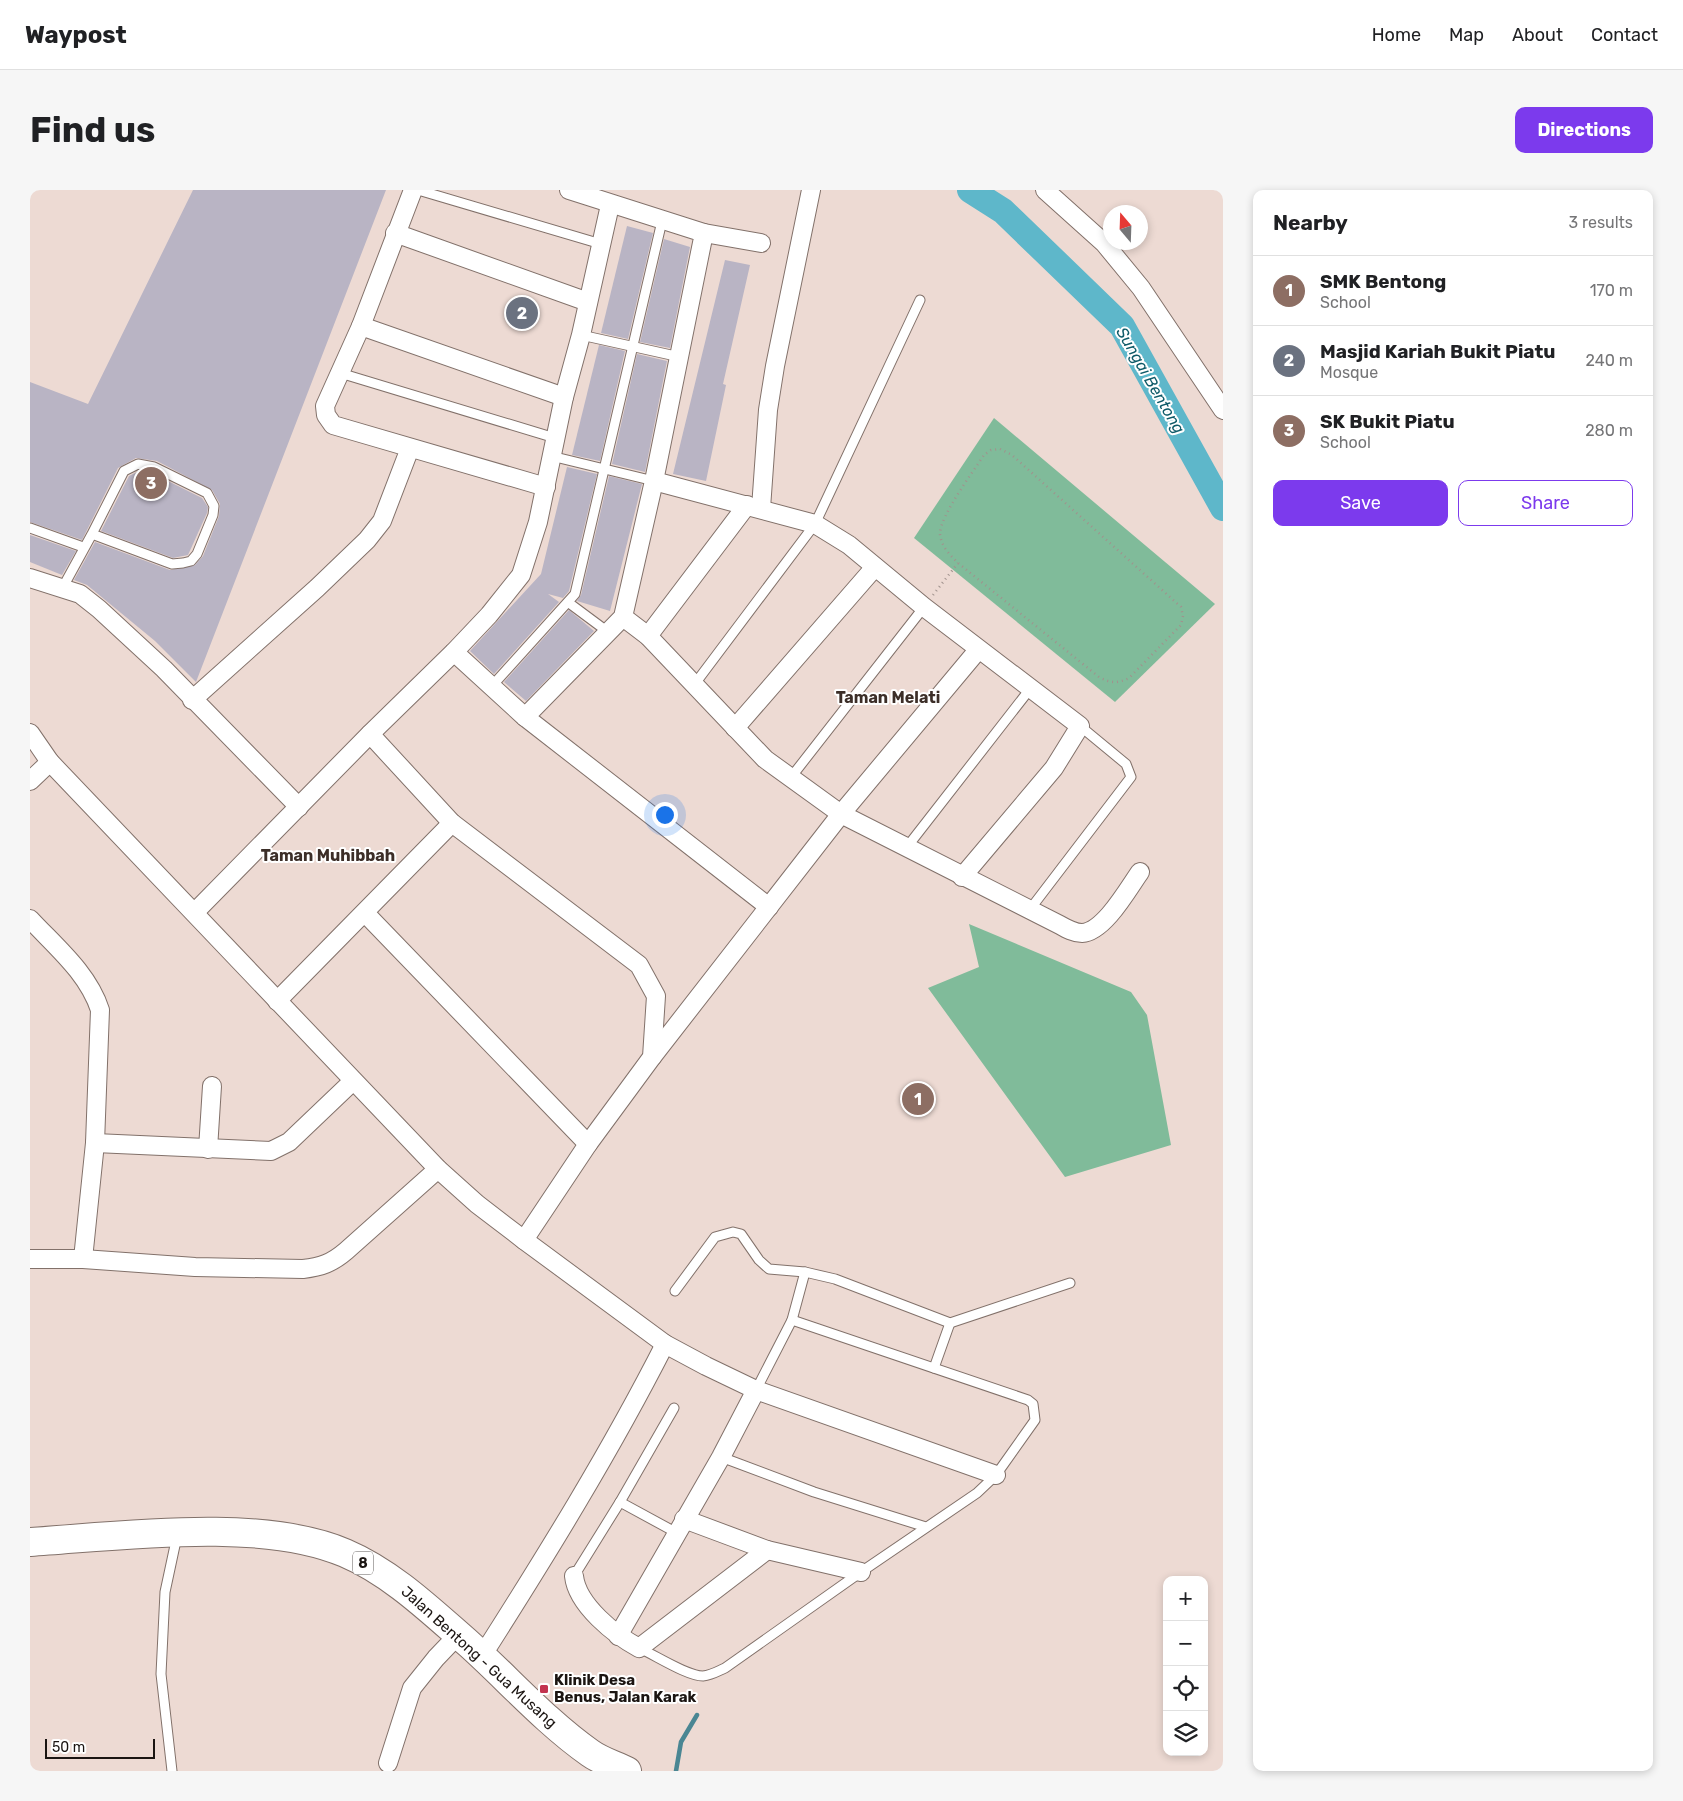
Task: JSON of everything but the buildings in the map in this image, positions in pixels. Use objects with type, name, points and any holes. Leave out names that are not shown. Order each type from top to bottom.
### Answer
[{"type":"main road","name":"Jalan Bentong - Gua Musang","points":[[30,1542],[177,1534],[255,1534],[289,1537],[345,1553],[399,1585],[482,1656],[546,1716],[591,1754],[627,1771]]},
{"type":"street","points":[[413,190],[360,326],[325,406],[326,415],[333,425],[546,487]]},
{"type":"street","points":[[569,190],[610,205],[704,233],[761,243]]},
{"type":"street","points":[[648,636],[754,507],[775,366],[811,190]]},
{"type":"street","points":[[1045,190],[1104,243],[1141,288],[1223,410]]},
{"type":"street","points":[[195,912],[490,615],[521,575],[533,543],[564,397],[581,335],[610,205]]},
{"type":"street","points":[[395,233],[588,302]]},
{"type":"street","points":[[525,717],[623,617],[654,481],[704,233]]},
{"type":"street","points":[[360,326],[564,397]]},
{"type":"street","points":[[192,700],[317,588],[367,540],[382,521],[410,448]]},
{"type":"street","points":[[654,481],[815,524],[849,545],[978,650],[1080,726],[1054,768],[962,877]]},
{"type":"street","points":[[735,728],[875,567]]},
{"type":"street","points":[[32,583],[63,587],[80,594],[99,609],[164,669],[192,700],[299,808]]},
{"type":"street","points":[[623,617],[648,636],[766,759],[792,776],[841,814],[962,877],[1030,908],[1075,932],[1084,933],[1103,923],[1140,872]]},
{"type":"street","points":[[524,1240],[588,1144],[652,1057],[841,814],[978,650]]},
{"type":"street","points":[[454,652],[525,717],[768,907]]},
{"type":"street","points":[[30,733],[50,762],[438,1169],[477,1204],[665,1344],[756,1390],[996,1475]]},
{"type":"street","points":[[370,734],[452,824],[640,964],[656,996],[652,1057]]},
{"type":"street","points":[[30,781],[50,762]]},
{"type":"street","points":[[278,1001],[452,824]]},
{"type":"street","points":[[364,913],[588,1144]]},
{"type":"street","points":[[30,919],[82,975],[96,996],[100,1010],[95,1143],[83,1259]]},
{"type":"street","points":[[95,1143],[258,1152],[280,1148],[302,1130],[353,1081]]},
{"type":"street","points":[[208,1149],[212,1086]]},
{"type":"street","points":[[30,1259],[83,1259],[195,1267],[303,1269],[320,1267],[330,1263],[346,1251],[438,1169]]},
{"type":"street","points":[[482,1656],[571,1515],[633,1407],[665,1344]]},
{"type":"street","points":[[618,1636],[721,1457],[756,1390]]},
{"type":"street","points":[[681,1526],[767,1550],[861,1572]]},
{"type":"street","points":[[574,1576],[580,1595],[618,1636],[639,1648],[767,1550]]},
{"type":"street","points":[[388,1763],[412,1688],[436,1658],[458,1635]]},
{"type":"lane","points":[[418,190],[601,244]]},
{"type":"lane","points":[[492,687],[569,603],[578,584],[662,221]]},
{"type":"lane","points":[[694,685],[815,524],[920,300]]},
{"type":"lane","points":[[581,335],[680,357]]},
{"type":"lane","points":[[340,373],[555,438]]},
{"type":"lane","points":[[551,456],[654,481]]},
{"type":"lane","points":[[63,587],[124,471],[138,464],[154,467],[207,493],[214,506],[213,515],[197,554],[191,561],[183,563],[172,564],[92,534]]},
{"type":"lane","points":[[30,528],[83,547]]},
{"type":"lane","points":[[569,603],[608,632]]},
{"type":"lane","points":[[792,776],[924,607]]},
{"type":"lane","points":[[907,847],[1030,689]]},
{"type":"lane","points":[[1030,908],[1131,777],[1126,764],[1080,726]]},
{"type":"lane","points":[[675,1290],[715,1237],[733,1232],[741,1234],[759,1260],[769,1269],[805,1272],[835,1279],[950,1322],[1070,1283]]},
{"type":"lane","points":[[756,1390],[792,1320],[805,1272]]},
{"type":"lane","points":[[639,1648],[692,1674],[702,1676],[725,1668],[977,1493],[996,1475],[1035,1420],[1033,1404],[1028,1400],[792,1320]]},
{"type":"lane","points":[[934,1368],[950,1322]]},
{"type":"lane","points":[[574,1576],[620,1502],[674,1408]]},
{"type":"lane","points":[[721,1457],[814,1492],[926,1527]]},
{"type":"lane","points":[[620,1502],[681,1526]]},
{"type":"lane","points":[[172,1771],[161,1674],[165,1592],[177,1534]]},
{"type":"path","points":[[1000,449],[1012,455],[1174,599],[1181,607],[1183,616],[1181,625],[1136,673],[1120,683],[1109,682],[1099,677],[958,563],[943,546],[940,535],[942,522],[984,456],[991,450],[1000,449]]},
{"type":"path","points":[[924,607],[958,563]]},
{"type":"green space","points":[[994,418],[1215,604],[1115,702],[914,538]]},
{"type":"green space","points":[[969,924],[1131,992],[1147,1015],[1171,1145],[1065,1177],[928,988],[979,967]]},
{"type":"waterway","name":"Sungai Bentong","points":[[970,190],[1003,211],[1122,326],[1223,508]]},
{"type":"waterway","points":[[676,1771],[681,1742],[697,1715]]},
{"type":"place","name":"Masjid Kariah Bukit Piatu","points":[[522,313]]},
{"type":"place","name":"SK Bukit Piatu","points":[[151,483]]},
{"type":"place","name":"SMK Bentong","points":[[918,1099]]},
{"type":"place","name":"Klinik Desa Benus, Jalan Karak","points":[[544,1689]]},
{"type":"district","name":"Taman Melati","points":[[888,697]]},
{"type":"district","name":"Taman Muhibbah","points":[[328,855]]}]
